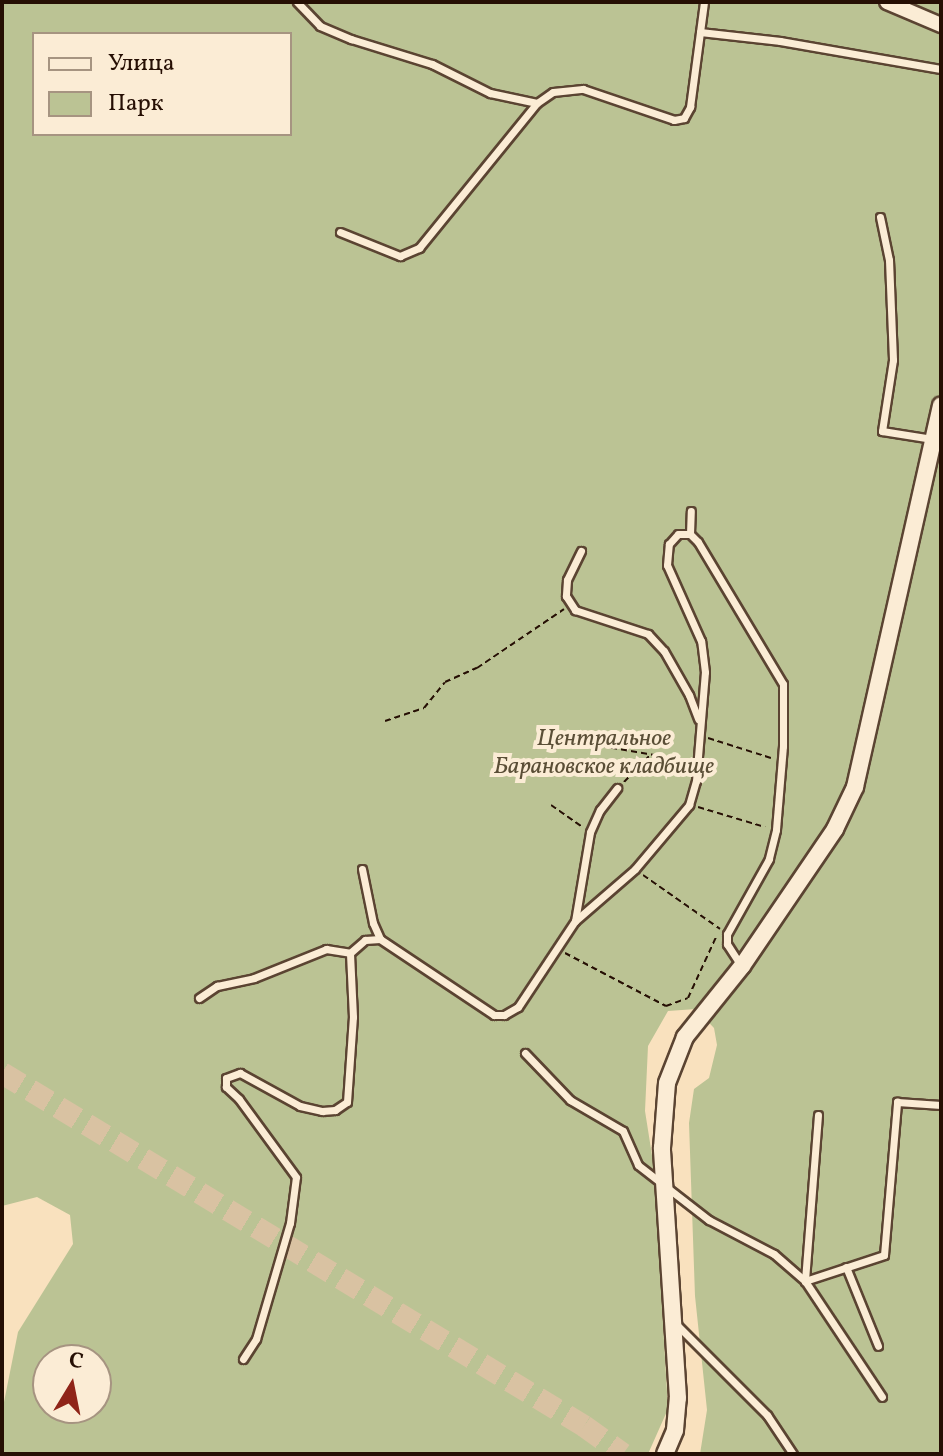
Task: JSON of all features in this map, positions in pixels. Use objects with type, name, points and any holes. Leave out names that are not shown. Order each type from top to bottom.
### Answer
[{"type":"street","points":[[887,2],[941,25]]},
{"type":"street","points":[[665,1454],[675,1430],[678,1398],[671,1320],[663,1116],[674,1058],[685,1037],[742,966],[835,829],[855,787],[941,406]]},
{"type":"lane","points":[[297,2],[320,26],[432,64],[490,93],[537,103]]},
{"type":"lane","points":[[340,232],[400,256],[419,248],[537,103],[553,92],[583,89],[674,120],[684,118],[690,107],[704,2]]},
{"type":"lane","points":[[700,32],[794,43],[941,69]]},
{"type":"lane","points":[[880,217],[889,260],[893,360],[882,431],[934,440]]},
{"type":"lane","points":[[691,511],[690,534],[783,684],[782,761],[776,830],[769,859],[723,932],[742,966]]},
{"type":"lane","points":[[690,534],[678,534],[669,544],[667,565],[701,641],[704,698],[698,719]]},
{"type":"lane","points":[[362,869],[373,923],[380,939],[494,1015],[504,1015],[518,1007],[575,921],[635,869],[689,805],[700,736],[698,719],[689,695],[664,651],[648,634],[575,610],[566,596],[567,580],[581,551]]},
{"type":"lane","points":[[575,921],[590,832],[600,810],[617,788]]},
{"type":"lane","points":[[350,953],[365,940],[380,939]]},
{"type":"lane","points":[[199,998],[217,986],[254,978],[326,949],[350,953]]},
{"type":"lane","points":[[243,1359],[256,1339],[290,1223],[296,1177],[239,1099],[226,1087],[226,1078],[240,1073],[300,1106],[322,1111],[335,1110],[347,1102],[353,1017],[350,953]]},
{"type":"lane","points":[[525,1053],[570,1100],[623,1131],[638,1165],[709,1220],[774,1254],[805,1281],[882,1397]]},
{"type":"lane","points":[[805,1281],[884,1255],[897,1102],[941,1105]]},
{"type":"lane","points":[[805,1281],[818,1115]]},
{"type":"lane","points":[[846,1267],[878,1346]]},
{"type":"lane","points":[[671,1320],[767,1415],[793,1454]]},
{"type":"path","points":[[385,721],[424,708],[445,682],[477,668],[571,604]]},
{"type":"path","points":[[700,736],[782,761]]},
{"type":"path","points":[[572,741],[697,762]]},
{"type":"path","points":[[617,788],[651,754]]},
{"type":"path","points":[[551,805],[590,832]]},
{"type":"path","points":[[689,805],[776,830]]},
{"type":"path","points":[[556,948],[666,1006],[688,998],[723,932],[635,869]]},
{"type":"green space","name":"Центральное Барановское кладбище","points":[[2,2],[941,2],[941,1454],[700,1454],[707,1410],[695,1296],[689,1123],[694,1089],[709,1078],[717,1045],[714,1028],[696,1009],[668,1011],[648,1046],[645,1111],[654,1168],[668,1409],[648,1454],[2,1454],[2,1412],[18,1332],[73,1244],[70,1215],[37,1197],[2,1206]]},
{"type":"tunnel","points":[[2,1073],[584,1426],[623,1454]]}]
